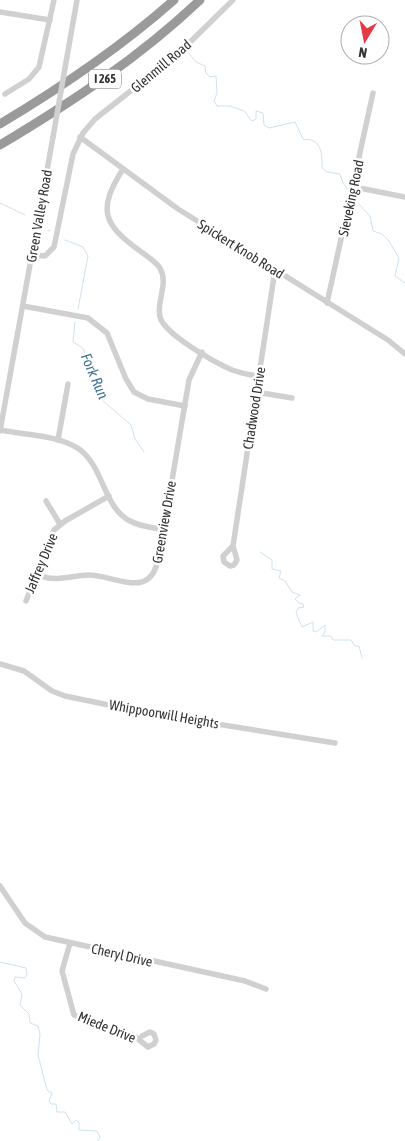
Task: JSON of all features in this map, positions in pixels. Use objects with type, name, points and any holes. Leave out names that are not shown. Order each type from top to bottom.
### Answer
[{"type":"highway","name":"I 265","points":[[0,124],[94,64],[136,33],[174,0]]},
{"type":"highway","name":"I 265","points":[[0,145],[59,110],[120,68],[164,34],[200,0]]},
{"type":"street","points":[[5,94],[29,79],[39,67],[54,0]]},
{"type":"street","name":"Green Valley Road","points":[[0,431],[77,0]]},
{"type":"street","name":"Glenmill Road","points":[[32,255],[45,256],[54,246],[73,154],[80,137],[95,118],[180,52],[232,0]]},
{"type":"street","points":[[0,12],[50,20]]},
{"type":"street","name":"Sieveking Road","points":[[327,303],[373,93]]},
{"type":"street","name":"Spickert Knob Road","points":[[80,137],[178,209],[388,340],[405,354]]},
{"type":"street","points":[[123,169],[109,196],[109,221],[118,233],[151,258],[160,269],[163,284],[159,311],[163,324],[173,334],[230,369],[258,376]]},
{"type":"street","points":[[354,186],[405,197]]},
{"type":"street","name":"Chadwood Drive","points":[[233,546],[275,270]]},
{"type":"street","points":[[23,306],[88,318],[96,322],[107,333],[131,389],[148,399],[184,406]]},
{"type":"street","name":"Greenview Drive","points":[[36,573],[52,578],[87,575],[133,582],[143,582],[151,577],[156,568],[164,530],[191,371],[202,352]]},
{"type":"street","points":[[58,440],[68,384]]},
{"type":"street","points":[[256,392],[292,398]]},
{"type":"street","points":[[0,431],[58,440],[72,445],[87,457],[117,510],[128,520],[139,526],[164,530]]},
{"type":"street","name":"Jaffrey Drive","points":[[26,601],[48,540],[60,524],[109,496]]},
{"type":"street","points":[[46,501],[60,524]]},
{"type":"street","name":"Whippoorwill Heights","points":[[0,664],[24,671],[52,691],[65,696],[148,713],[335,743]]},
{"type":"street","name":"Cheryl Drive","points":[[0,886],[25,922],[34,931],[45,937],[245,981],[266,989]]},
{"type":"street","name":"Miede Drive","points":[[70,943],[62,971],[74,1015],[98,1026],[134,1035],[148,1046],[154,1044],[156,1040],[154,1034],[150,1032],[142,1036]]},
{"type":"waterway","points":[[188,52],[196,62],[205,66],[206,73],[210,77],[216,76],[217,93],[214,101],[217,106],[230,106],[244,111],[252,121],[256,119],[256,111],[263,113],[264,125],[269,128],[295,122],[303,139],[315,142],[320,148],[322,168],[327,172],[340,174],[343,183],[349,191]]},
{"type":"waterway","points":[[355,200],[370,216],[373,231],[382,234],[389,241],[399,258],[395,276],[405,283]]},
{"type":"waterway","name":"Fork Run","points":[[0,203],[25,215]]},
{"type":"waterway","name":"Fork Run","points":[[65,240],[83,247],[88,256],[78,309]]},
{"type":"waterway","name":"Fork Run","points":[[75,322],[73,342],[83,348],[102,400],[131,425],[135,439],[144,452]]},
{"type":"waterway","name":"Fork Run","points":[[260,552],[272,560],[272,569],[281,571],[279,578],[285,581],[292,592],[300,595],[295,599],[303,604],[304,607],[298,608],[296,613],[302,627],[313,622],[313,631],[316,632],[325,625],[325,632],[322,636],[331,636],[333,640],[351,640],[355,646],[359,646],[362,658]]},
{"type":"waterway","points":[[0,962],[26,968],[27,974],[25,978],[15,977],[14,981],[22,994],[20,1005],[29,1014],[30,1023],[38,1026],[40,1034],[38,1055],[47,1090],[52,1093],[49,1101],[51,1104],[56,1104],[57,1112],[65,1112],[72,1124],[76,1120],[79,1122],[79,1130],[97,1131],[100,1137],[98,1141]]}]
